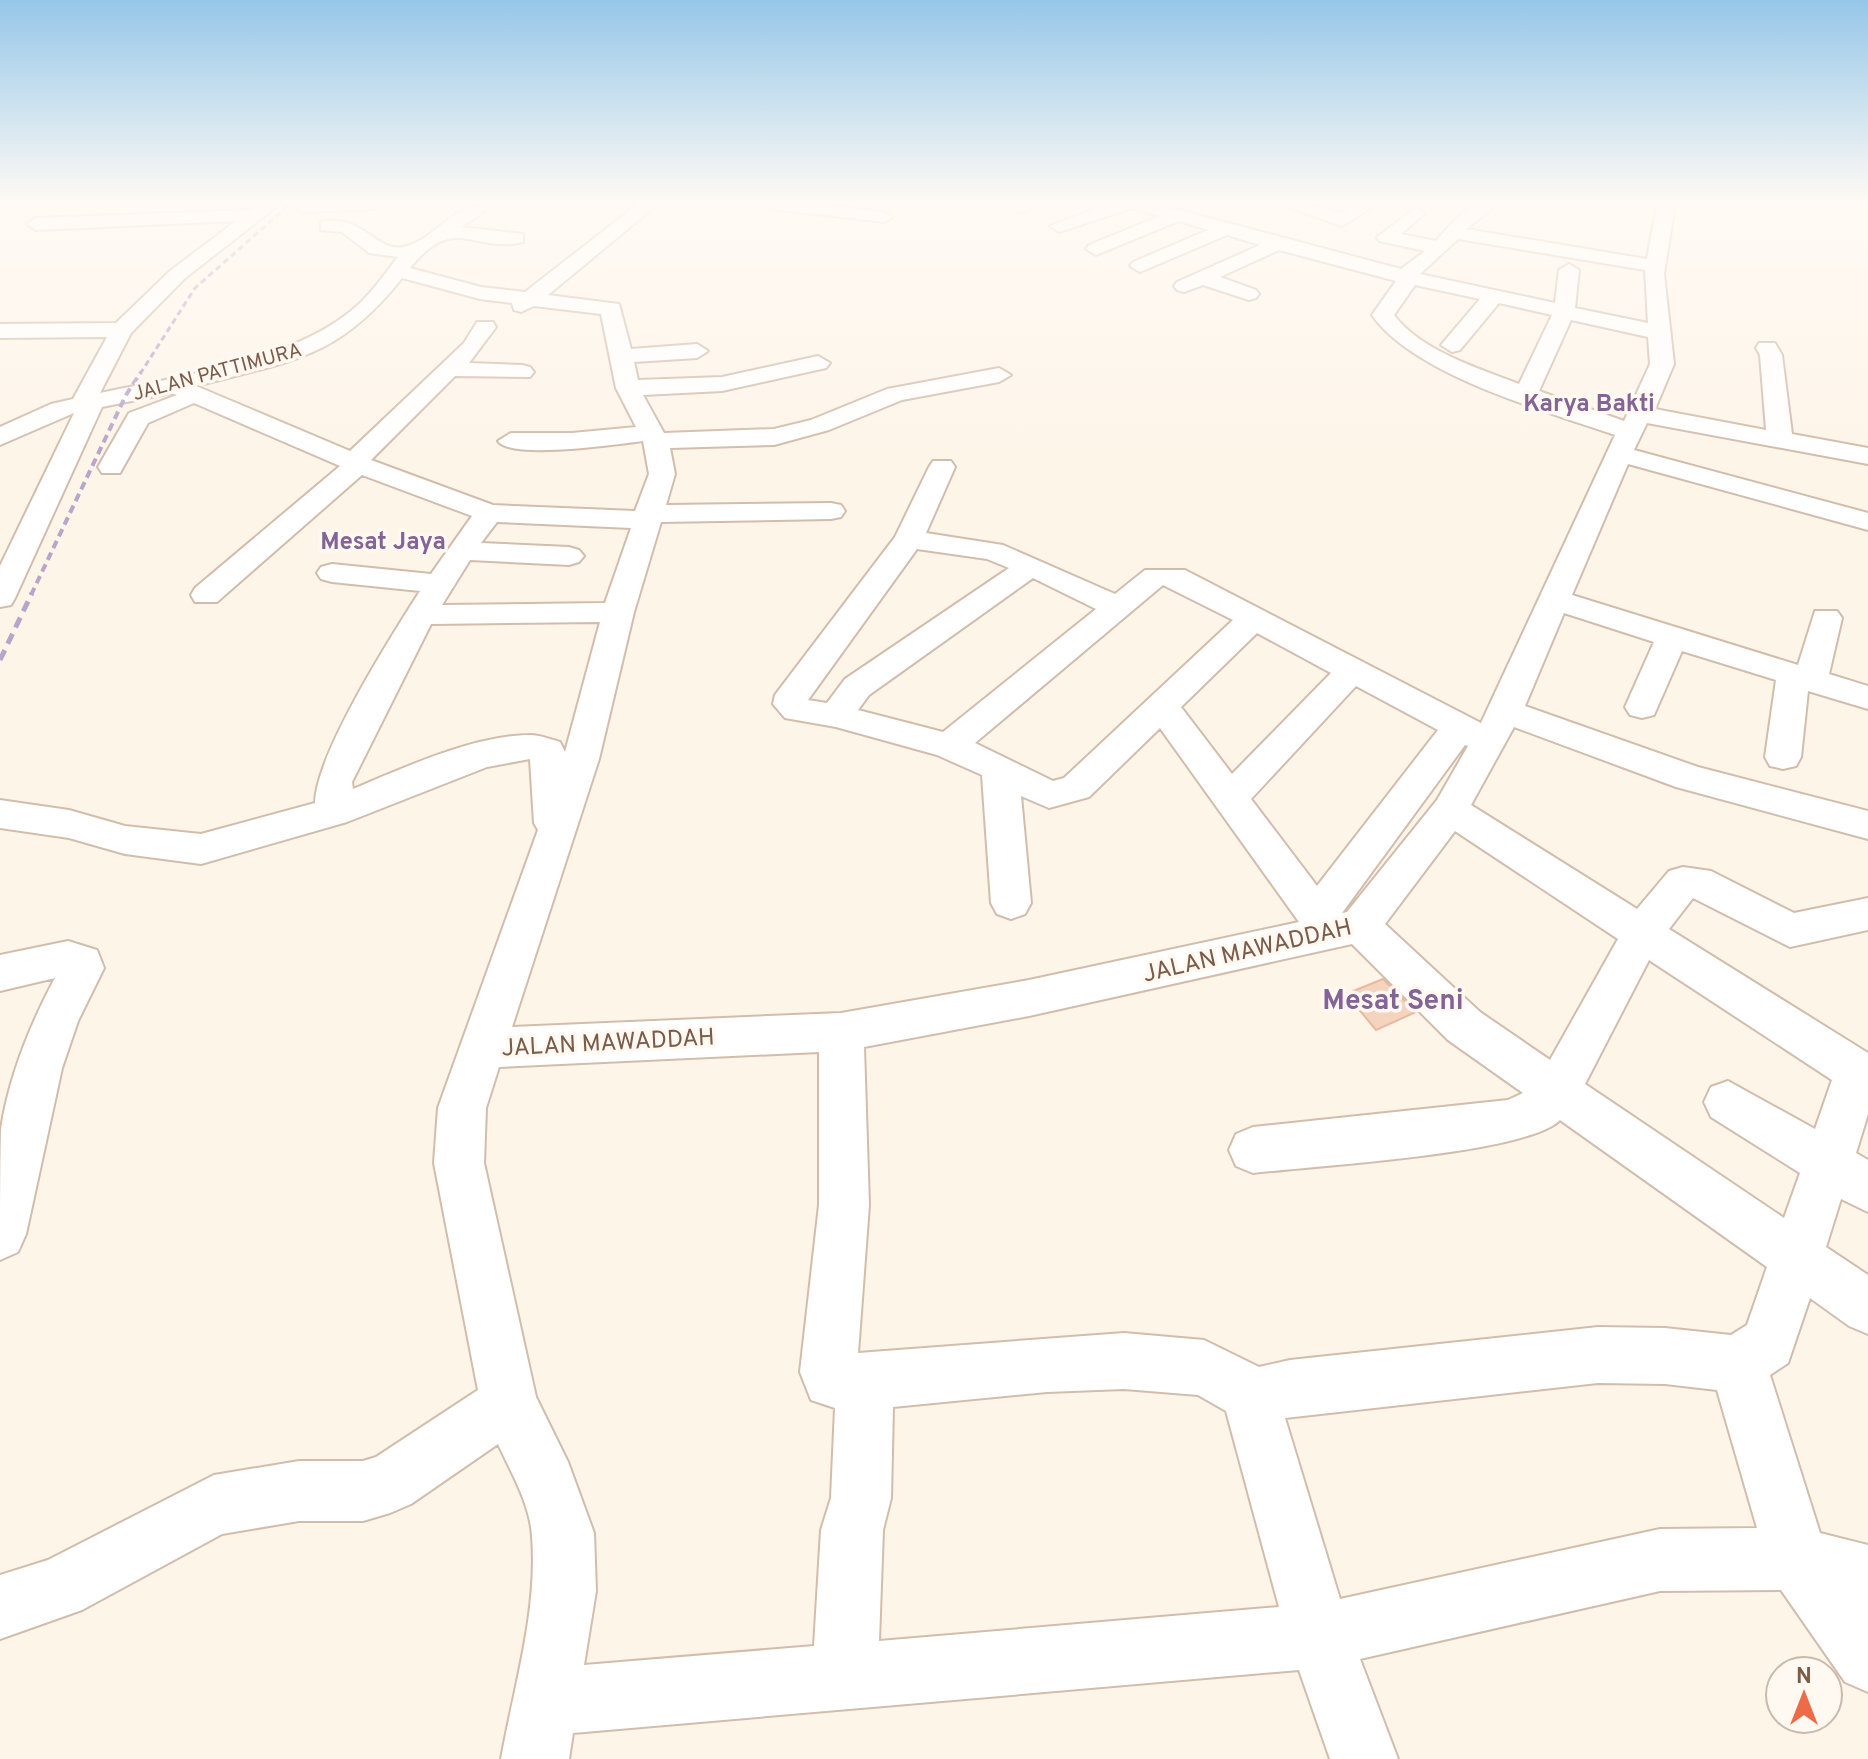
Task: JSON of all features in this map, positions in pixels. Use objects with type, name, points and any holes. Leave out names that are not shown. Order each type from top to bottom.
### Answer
[{"type":"street","points":[[0,598],[122,330],[165,286]]},
{"type":"street","name":"JALAN PATTIMURA","points":[[0,437],[48,414],[87,403],[186,390],[281,358],[320,342],[367,308],[384,286]]},
{"type":"street","points":[[450,286],[611,309],[628,388],[653,437],[662,474],[658,495],[646,517],[618,612],[581,759],[555,843],[462,1108],[459,1163],[509,1403],[547,1483],[563,1533],[564,1591],[541,1730],[845,1677],[1319,1636],[1660,1560],[1797,1559],[1868,1576]]},
{"type":"street","points":[[512,314],[547,286]]},
{"type":"street","points":[[1211,286],[1249,294]]},
{"type":"street","points":[[1402,286],[1383,315],[1388,327],[1486,380],[1868,522]]},
{"type":"street","points":[[1429,286],[1661,333]]},
{"type":"street","points":[[1526,394],[1564,312],[1567,286]]},
{"type":"street","name":"JALAN MAWADDAH","points":[[481,1048],[841,1032],[1029,998],[1336,925],[1450,810],[1484,727],[1555,600],[1662,364],[1657,286]]},
{"type":"street","points":[[1452,345],[1493,297]]},
{"type":"street","points":[[206,595],[356,463],[472,347],[485,327]]},
{"type":"street","points":[[0,331],[122,330]]},
{"type":"street","points":[[1767,348],[1771,355],[1780,440]]},
{"type":"street","points":[[621,356],[697,351]]},
{"type":"street","points":[[628,388],[722,384],[818,363]]},
{"type":"street","points":[[450,369],[522,372]]},
{"type":"street","points":[[511,441],[774,437],[820,425],[896,394],[999,375]]},
{"type":"street","points":[[111,467],[138,418],[186,390],[356,463],[489,513],[646,517],[831,511]]},
{"type":"street","points":[[0,416],[48,414]]},
{"type":"street","points":[[1630,433],[1780,440],[1868,456]]},
{"type":"street","points":[[942,467],[909,539],[792,695],[790,704],[797,710],[836,716],[949,746],[1000,768],[1049,795],[1067,793],[1076,788],[1160,704],[1254,618]]},
{"type":"street","points":[[334,801],[345,758],[419,615],[436,584],[489,513]]},
{"type":"street","points":[[909,539],[993,551],[1117,607]]},
{"type":"street","points":[[459,551],[569,556]]},
{"type":"street","points":[[836,716],[857,687],[1031,566]]},
{"type":"street","points":[[332,573],[436,584]]},
{"type":"street","points":[[949,746],[1117,607],[1156,576],[1164,575],[1174,576],[1352,671],[1484,727],[1868,825]]},
{"type":"street","points":[[1555,600],[1868,698]]},
{"type":"street","points":[[419,615],[618,612]]},
{"type":"street","points":[[1783,757],[1802,678],[1826,618]]},
{"type":"street","points":[[1642,707],[1672,637]]},
{"type":"street","points":[[1231,797],[1352,671]]},
{"type":"street","points":[[1160,704],[1336,925],[1464,1026],[1868,1307]]},
{"type":"street","points":[[1336,925],[1484,727]]},
{"type":"street","points":[[0,814],[69,824],[125,840],[201,849],[334,801],[495,751],[536,745],[547,751],[555,843]]},
{"type":"street","points":[[1000,768],[1011,903]]},
{"type":"street","points":[[1256,1396],[1266,1391],[1598,1355],[1665,1356],[1738,1364],[1768,1343],[1795,1257],[1848,1176],[1863,1075],[1450,810]]},
{"type":"street","points":[[1253,1150],[1508,1122],[1536,1112],[1558,1090],[1642,933],[1683,882],[1689,880],[1790,930],[1868,914]]},
{"type":"street","points":[[0,973],[68,958],[82,962],[83,968],[56,1019],[43,1055],[6,1186],[0,1234]]},
{"type":"street","points":[[841,1032],[844,1205],[828,1372],[831,1380],[865,1381],[1047,1364],[1124,1361],[1204,1368],[1256,1396]]},
{"type":"street","points":[[1728,1102],[1848,1176]]},
{"type":"street","points":[[1738,1364],[1797,1559],[1868,1659]]},
{"type":"street","points":[[845,1677],[852,1530],[861,1498],[865,1381]]},
{"type":"street","points":[[1256,1396],[1255,1414],[1319,1636],[1364,1759]]},
{"type":"street","points":[[0,1607],[60,1588],[214,1505],[299,1491],[363,1491],[390,1483],[509,1403]]},
{"type":"building","points":[[1383,979],[1416,1012],[1376,1030],[1346,994]]},
{"type":"railway","points":[[140,374],[197,286]]},
{"type":"railway","points":[[31,595],[126,395],[141,372]]},
{"type":"railway","points":[[0,660],[32,593]]},
{"type":"district","name":"Karya Bakti","points":[[1589,403]]},
{"type":"district","name":"Mesat Jaya","points":[[383,541]]},
{"type":"district","name":"Mesat Seni","points":[[1393,999]]}]
